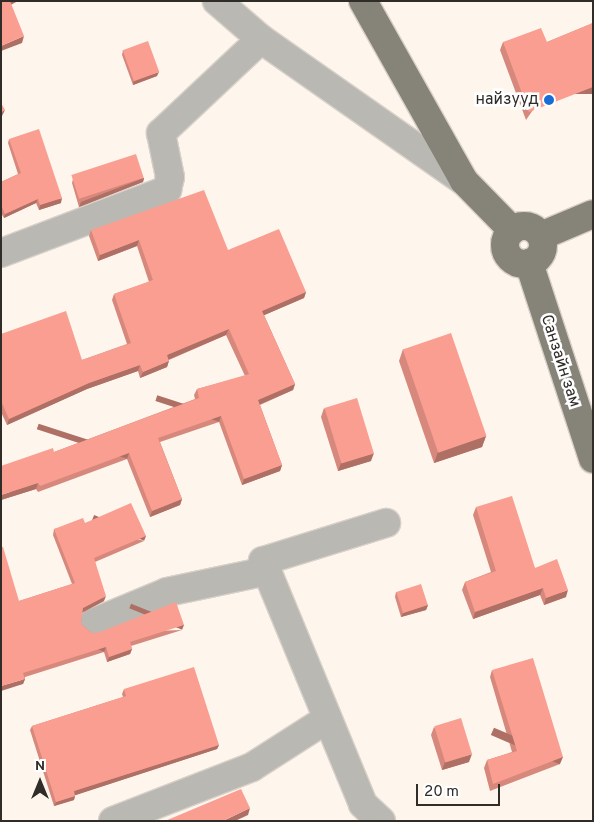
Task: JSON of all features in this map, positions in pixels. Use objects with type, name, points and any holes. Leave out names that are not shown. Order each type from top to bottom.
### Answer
[{"type":"main road","points":[[363,1],[464,181],[512,230]]},
{"type":"main road","points":[[541,236],[593,214]]},
{"type":"main road","points":[[528,226],[541,236],[542,252],[529,263],[520,264],[507,254],[505,245],[512,230],[528,226]]},
{"type":"main road","name":"Санзайн зам","points":[[529,263],[593,458]]},
{"type":"street","points":[[217,1],[261,39],[464,181]]},
{"type":"street","points":[[1,253],[167,190],[170,177],[160,140],[165,127],[261,39]]},
{"type":"street","points":[[381,821],[363,804],[263,560],[386,523]]},
{"type":"street","points":[[92,622],[175,590],[267,571]]},
{"type":"street","points":[[113,821],[252,767],[328,719]]},
{"type":"building","points":[[1,1],[10,1],[24,36],[1,46]]},
{"type":"building","points":[[593,23],[593,87],[529,112],[503,42],[541,28],[547,42]]},
{"type":"building","points":[[148,41],[159,72],[134,81],[123,50]]},
{"type":"building","points":[[1,103],[5,110],[1,112]]},
{"type":"building","points":[[39,129],[62,198],[40,205],[38,199],[5,214],[1,205],[1,182],[21,173],[9,139]]},
{"type":"building","points":[[136,154],[144,178],[79,199],[71,175]]},
{"type":"building","points":[[204,190],[228,250],[279,229],[306,292],[262,311],[295,384],[258,400],[282,465],[244,479],[221,416],[158,438],[182,499],[152,511],[129,453],[40,486],[38,483],[1,495],[1,466],[53,448],[54,452],[199,398],[197,389],[249,374],[229,329],[167,355],[169,361],[143,372],[140,365],[89,383],[9,419],[1,401],[1,334],[66,311],[82,360],[131,343],[114,294],[153,280],[139,240],[100,255],[91,230]]},
{"type":"building","points":[[451,333],[486,436],[438,453],[403,350]]},
{"type":"building","points":[[357,398],[374,453],[341,463],[324,408]]},
{"type":"building","points":[[512,496],[535,568],[557,559],[568,590],[546,598],[543,588],[475,612],[465,582],[496,571],[476,507]]},
{"type":"building","points":[[131,503],[146,536],[94,558],[106,596],[83,608],[81,624],[92,633],[100,632],[176,602],[184,625],[130,642],[132,649],[109,657],[106,647],[23,673],[25,679],[1,686],[1,547],[3,547],[19,601],[75,583],[54,529],[83,518],[85,523]]},
{"type":"building","points":[[421,584],[428,605],[403,613],[396,592]]},
{"type":"building","points":[[533,658],[563,757],[493,784],[487,760],[517,751],[492,670]]},
{"type":"building","points":[[194,667],[219,745],[74,791],[75,796],[56,802],[32,726],[126,696],[124,689]]},
{"type":"building","points":[[461,718],[472,754],[445,763],[434,726]]},
{"type":"building","points":[[241,789],[250,808],[223,821],[165,821]]},
{"type":"place","name":"найзууд","points":[[549,100]]}]
